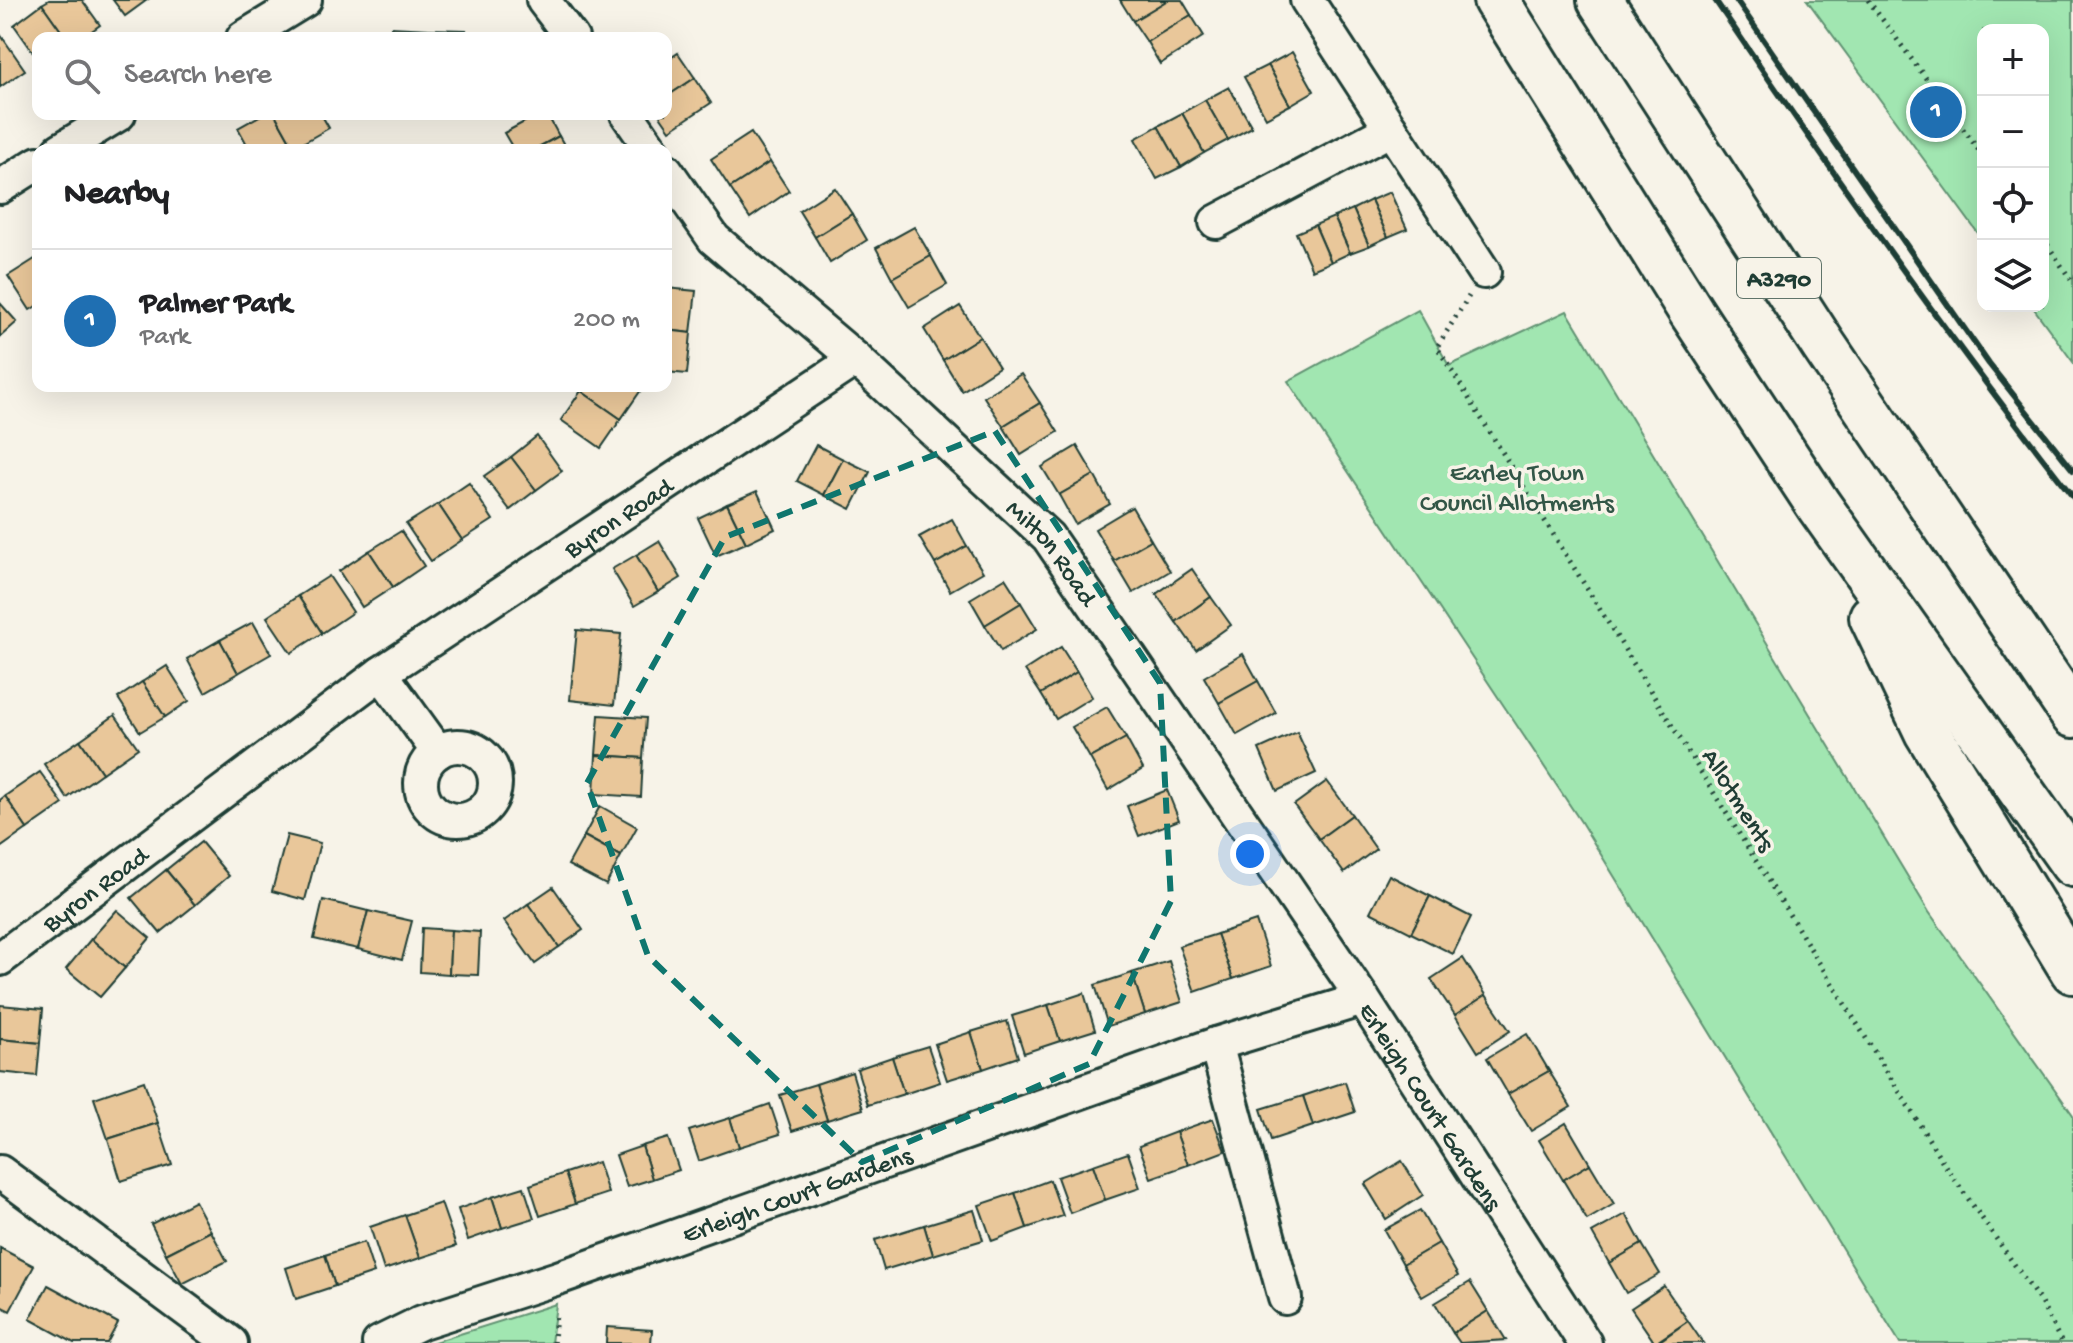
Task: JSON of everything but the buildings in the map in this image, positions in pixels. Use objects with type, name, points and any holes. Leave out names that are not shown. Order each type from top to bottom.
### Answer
[{"type":"main road","points":[[1496,0],[1692,313],[1819,506],[2073,864]]},
{"type":"main road","name":"A3290","points":[[1600,0],[1824,346],[1965,550],[2073,715]]},
{"type":"main road","points":[[1819,506],[1927,732],[2073,971]]},
{"type":"main road","name":"A3290","points":[[1965,550],[2073,664]]},
{"type":"street","points":[[253,32],[305,0]]},
{"type":"street","points":[[543,0],[567,32]]},
{"type":"street","points":[[1307,0],[1484,272]]},
{"type":"street","points":[[70,144],[109,120]]},
{"type":"street","points":[[631,120],[648,144]]},
{"type":"street","points":[[1216,222],[1391,129]]},
{"type":"street","points":[[0,187],[32,167]]},
{"type":"street","name":"Milton Road","points":[[672,179],[714,239],[856,359],[1048,537],[1363,999]]},
{"type":"street","name":"Byron Road","points":[[0,959],[381,673],[856,359]]},
{"type":"street","points":[[381,673],[438,752]]},
{"type":"street","name":"Erleigh Court Gardens","points":[[379,1343],[422,1322],[558,1278],[1216,1044],[1363,999],[1585,1343]]},
{"type":"street","points":[[1216,1044],[1285,1298]]},
{"type":"street","points":[[0,1172],[231,1343]]},
{"type":"path","points":[[1868,0],[1977,148]]},
{"type":"path","points":[[2044,240],[2073,283]]},
{"type":"path","name":"Allotments","points":[[1484,272],[1437,347],[1929,1140],[2040,1301],[2062,1343]]},
{"type":"highlighted area","points":[[995,431],[1160,683],[1171,901],[1089,1064],[862,1162],[648,956],[587,783],[725,537]]},
{"type":"green space","points":[[1807,0],[2073,0],[2073,362],[2036,312],[2049,312],[2049,24],[1977,24],[1977,232]]},
{"type":"green space","name":"Earley Town Council Allotments","points":[[1418,310],[1449,366],[1567,311],[1929,912],[2073,1115],[2073,1343],[1900,1343],[1581,822],[1288,381]]},
{"type":"green space","points":[[556,1304],[551,1343],[431,1343]]},
{"type":"railway","points":[[1715,0],[1890,252],[2073,497]]},
{"type":"railway","points":[[1736,0],[1989,364],[2073,470]]},
{"type":"place","name":"Palmer Park","points":[[1936,112]]}]
